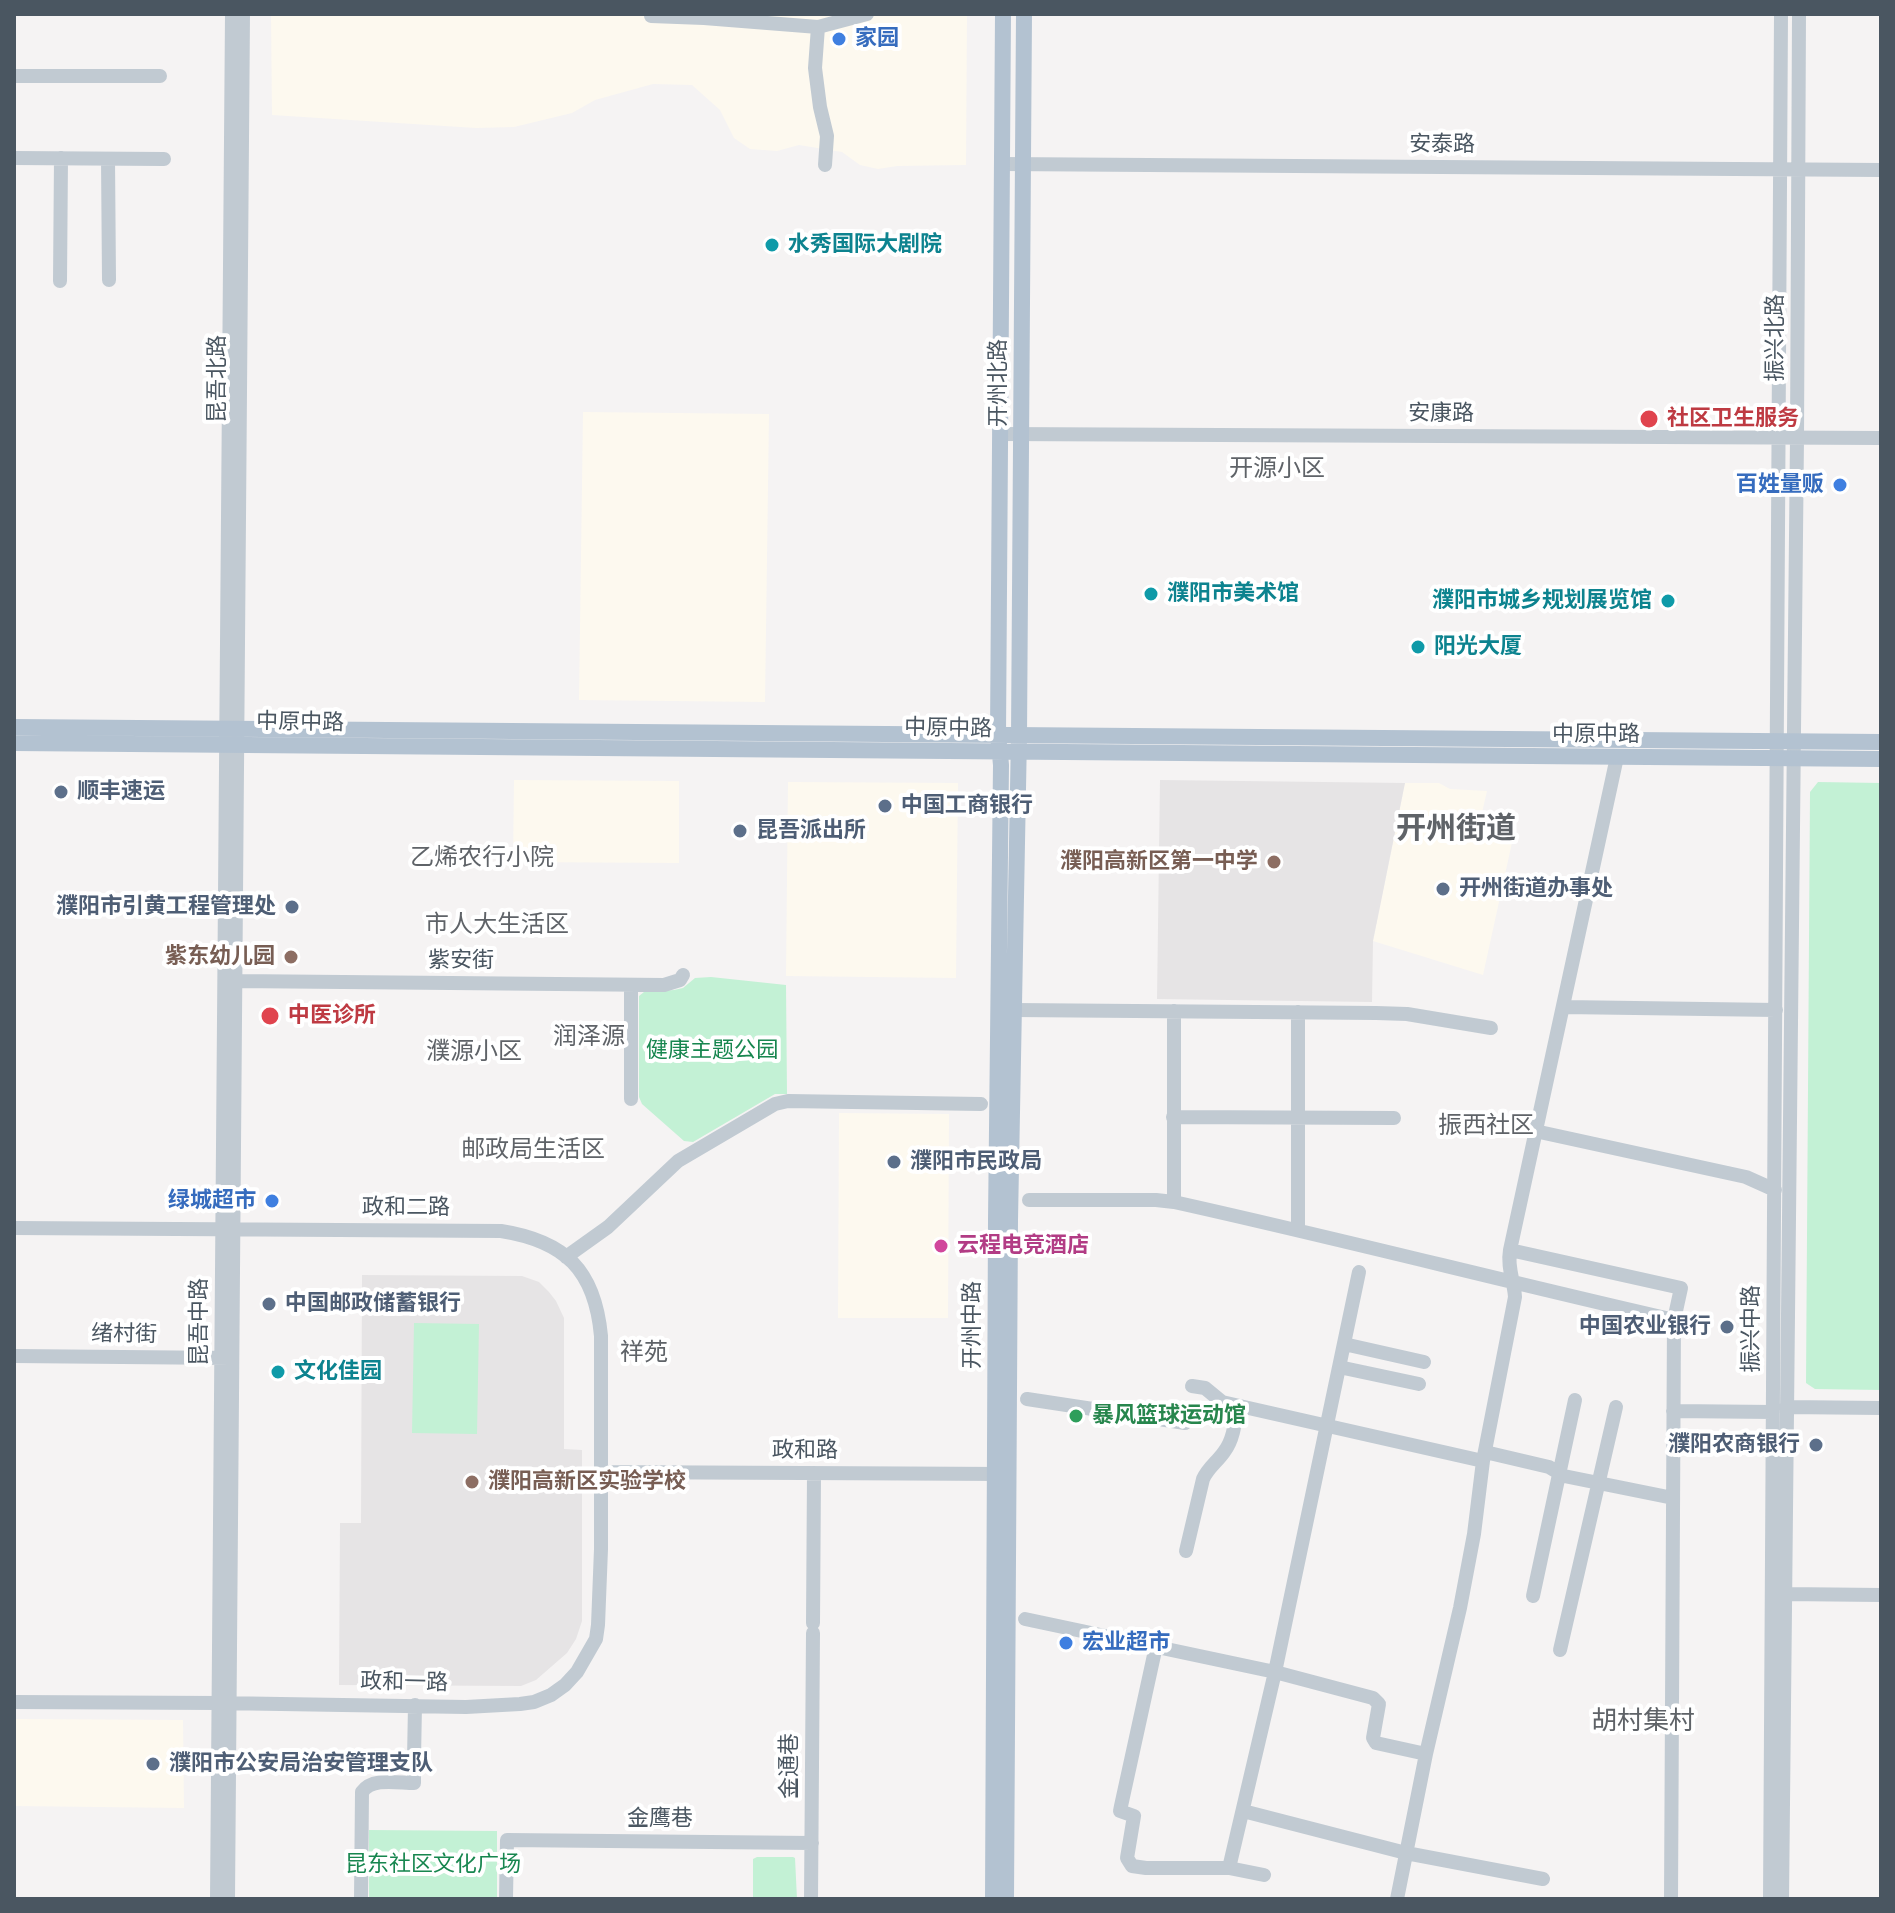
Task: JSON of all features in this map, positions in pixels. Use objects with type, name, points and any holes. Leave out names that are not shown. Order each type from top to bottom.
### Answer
[{"type":"main road","name":"开州北路","points":[[999,743],[1003,14]]},
{"type":"main road","name":"开州北路","points":[[1018,743],[1024,14]]},
{"type":"main road","name":"中原中路","points":[[14,727],[232,737]]},
{"type":"main road","name":"中原中路","points":[[14,743],[232,737],[1794,750],[1881,742]]},
{"type":"main road","name":"开州中路","points":[[999,743],[995,1235],[1002,1474],[1006,1899]]},
{"type":"main road","name":"中原中路","points":[[1018,743],[1617,757],[1776,750]]},
{"type":"main road","name":"开州中路","points":[[993,1899],[1018,743]]},
{"type":"main road","name":"中原中路","points":[[1794,750],[1881,759]]},
{"type":"street","name":"昆吾北路","points":[[232,14],[232,737]]},
{"type":"street","name":"昆吾北路","points":[[232,737],[243,14]]},
{"type":"street","points":[[651,16],[818,27],[867,14]]},
{"type":"street","name":"振兴北路","points":[[1776,750],[1781,14]]},
{"type":"street","name":"振兴北路","points":[[1794,750],[1799,14]]},
{"type":"street","points":[[818,27],[815,68],[827,136],[825,165]]},
{"type":"street","points":[[14,76],[160,76]]},
{"type":"street","points":[[14,158],[164,159]]},
{"type":"street","points":[[60,281],[61,158]]},
{"type":"street","points":[[108,159],[109,280]]},
{"type":"street","name":"安泰路","points":[[1002,164],[1881,170]]},
{"type":"street","name":"安康路","points":[[1000,434],[1881,438]]},
{"type":"street","name":"昆吾中路","points":[[228,1229],[236,981],[232,737]]},
{"type":"street","name":"昆吾中路","points":[[217,1899],[224,1703],[232,737]]},
{"type":"street","name":"振兴中路","points":[[1776,750],[1775,1190],[1784,1594],[1782,1899]]},
{"type":"street","name":"振兴中路","points":[[1770,1899],[1794,750]]},
{"type":"street","points":[[1397,1899],[1474,1534],[1484,1456],[1515,1297],[1508,1261],[1510,1250],[1617,757]]},
{"type":"street","name":"紫安街","points":[[236,981],[664,985],[680,980],[683,975]]},
{"type":"street","points":[[631,985],[631,1099]]},
{"type":"street","points":[[1564,1007],[1776,1010]]},
{"type":"street","points":[[1014,1010],[1407,1014],[1491,1028]]},
{"type":"street","points":[[1174,1011],[1174,1202]]},
{"type":"street","points":[[1298,1012],[1298,1229]]},
{"type":"street","points":[[566,1257],[608,1227],[678,1161],[775,1104],[788,1101],[981,1104]]},
{"type":"street","points":[[1173,1117],[1394,1118]]},
{"type":"street","points":[[1535,1131],[1746,1177],[1775,1190]]},
{"type":"street","points":[[1029,1200],[1174,1202],[1674,1320]]},
{"type":"street","name":"政和二路","points":[[14,1228],[501,1231],[544,1241],[581,1272],[597,1303],[600,1320],[601,1472]]},
{"type":"street","points":[[1510,1250],[1681,1288],[1674,1320],[1671,1899]]},
{"type":"street","points":[[1229,1868],[1275,1672],[1359,1272]]},
{"type":"street","points":[[1344,1344],[1424,1362]]},
{"type":"street","name":"绪村街","points":[[14,1356],[227,1358]]},
{"type":"street","points":[[1339,1367],[1419,1384]]},
{"type":"street","points":[[1192,1386],[1205,1388],[1222,1402],[1237,1406],[1549,1467],[1564,1476],[1673,1498]]},
{"type":"street","points":[[1027,1399],[1185,1423]]},
{"type":"street","points":[[1533,1596],[1575,1400]]},
{"type":"street","points":[[1186,1551],[1203,1479],[1232,1438],[1237,1406]]},
{"type":"street","points":[[1560,1650],[1616,1407]]},
{"type":"street","points":[[1673,1411],[1881,1408]]},
{"type":"street","name":"政和路","points":[[601,1472],[1002,1474]]},
{"type":"street","name":"政和一路","points":[[14,1702],[506,1706],[534,1702],[565,1685],[577,1672],[596,1639],[601,1472]]},
{"type":"street","name":"金通巷","points":[[811,1899],[814,1473]]},
{"type":"street","points":[[1784,1594],[1881,1595]]},
{"type":"street","points":[[1025,1619],[1275,1672],[1373,1698],[1379,1704],[1373,1738],[1376,1743],[1426,1754]]},
{"type":"street","points":[[1156,1646],[1120,1811],[1134,1816],[1127,1858],[1132,1866],[1146,1868],[1229,1868],[1264,1875]]},
{"type":"street","name":"昆吾中路","points":[[224,1703],[228,1899]]},
{"type":"street","points":[[361,1899],[362,1792],[373,1783],[414,1783],[415,1705]]},
{"type":"street","points":[[1243,1811],[1406,1853],[1543,1879]]},
{"type":"street","name":"金鹰巷","points":[[506,1899],[507,1840],[812,1843]]},
{"type":"shaded area","points":[[271,14],[967,14],[966,165],[878,169],[860,165],[842,152],[799,145],[777,151],[750,149],[734,138],[720,110],[692,85],[653,84],[595,100],[572,113],[514,127],[476,128],[272,115]]},
{"type":"shaded area","points":[[583,412],[769,414],[765,702],[579,700]]},
{"type":"shaded area","points":[[514,780],[679,781],[679,863],[513,862]]},
{"type":"shaded area","name":"濮阳高新区第一中学","points":[[1160,780],[1405,783],[1373,941],[1372,1002],[1157,999]]},
{"type":"shaded area","points":[[788,782],[958,783],[956,978],[786,976]]},
{"type":"shaded area","name":"开州街道办事处","points":[[1405,783],[1439,783],[1450,789],[1487,791],[1478,830],[1513,838],[1483,975],[1373,941]]},
{"type":"shaded area","points":[[839,1113],[949,1114],[948,1318],[838,1318]]},
{"type":"shaded area","name":"濮阳高新区实验学校","points":[[362,1275],[522,1276],[539,1282],[549,1292],[564,1318],[564,1449],[582,1450],[582,1621],[567,1653],[536,1680],[521,1686],[339,1685],[340,1523],[361,1523]]},
{"type":"shaded area","points":[[14,1719],[183,1720],[184,1808],[14,1806]]},
{"type":"green space","points":[[1818,782],[1881,783],[1881,1390],[1815,1389],[1806,1383],[1810,792]]},
{"type":"green space","name":"健康主题公园","points":[[695,978],[786,985],[787,1094],[775,1094],[693,1142],[684,1141],[642,1104],[639,1097],[639,996],[644,992],[683,988]]},
{"type":"green space","points":[[414,1323],[479,1324],[477,1434],[412,1433]]},
{"type":"green space","name":"昆东社区文化广场","points":[[369,1830],[497,1831],[497,1899],[369,1899]]},
{"type":"green space","points":[[795,1858],[797,1899],[753,1899],[753,1859]]},
{"type":"place","name":"家园","points":[[839,39]]},
{"type":"place","name":"水秀国际大剧院","points":[[772,245]]},
{"type":"place","name":"社区卫生服务","points":[[1649,419]]},
{"type":"place","name":"百姓量贩","points":[[1840,485]]},
{"type":"place","name":"濮阳市美术馆","points":[[1151,594]]},
{"type":"place","name":"濮阳市城乡规划展览馆","points":[[1668,601]]},
{"type":"place","name":"阳光大厦","points":[[1418,647]]},
{"type":"place","name":"顺丰速运","points":[[61,792]]},
{"type":"place","name":"中国工商银行","points":[[885,806]]},
{"type":"place","name":"昆吾派出所","points":[[740,831]]},
{"type":"place","name":"濮阳高新区第一中学","points":[[1274,862]]},
{"type":"place","name":"开州街道办事处","points":[[1443,889]]},
{"type":"place","name":"濮阳市引黄工程管理处","points":[[292,907]]},
{"type":"place","name":"紫东幼儿园","points":[[291,957]]},
{"type":"place","name":"中医诊所","points":[[270,1016]]},
{"type":"place","name":"濮阳市民政局","points":[[894,1162]]},
{"type":"place","name":"绿城超市","points":[[272,1201]]},
{"type":"place","name":"云程电竞酒店","points":[[941,1246]]},
{"type":"place","name":"中国邮政储蓄银行","points":[[269,1304]]},
{"type":"place","name":"中国农业银行","points":[[1727,1327]]},
{"type":"place","name":"文化佳园","points":[[278,1372]]},
{"type":"place","name":"暴风篮球运动馆","points":[[1076,1416]]},
{"type":"place","name":"濮阳农商银行","points":[[1816,1445]]},
{"type":"place","name":"濮阳高新区实验学校","points":[[472,1482]]},
{"type":"place","name":"宏业超市","points":[[1066,1643]]},
{"type":"place","name":"濮阳市公安局治安管理支队","points":[[153,1764]]},
{"type":"district","name":"开源小区","points":[[1277,470]]},
{"type":"district","name":"开州街道","points":[[1456,830]]},
{"type":"district","name":"乙烯农行小院","points":[[482,859]]},
{"type":"district","name":"市人大生活区","points":[[497,926]]},
{"type":"district","name":"润泽源","points":[[589,1038]]},
{"type":"district","name":"濮源小区","points":[[474,1053]]},
{"type":"district","name":"振西社区","points":[[1486,1127]]},
{"type":"district","name":"邮政局生活区","points":[[533,1151]]},
{"type":"district","name":"祥苑","points":[[644,1354]]},
{"type":"district","name":"胡村集村","points":[[1643,1722]]}]
